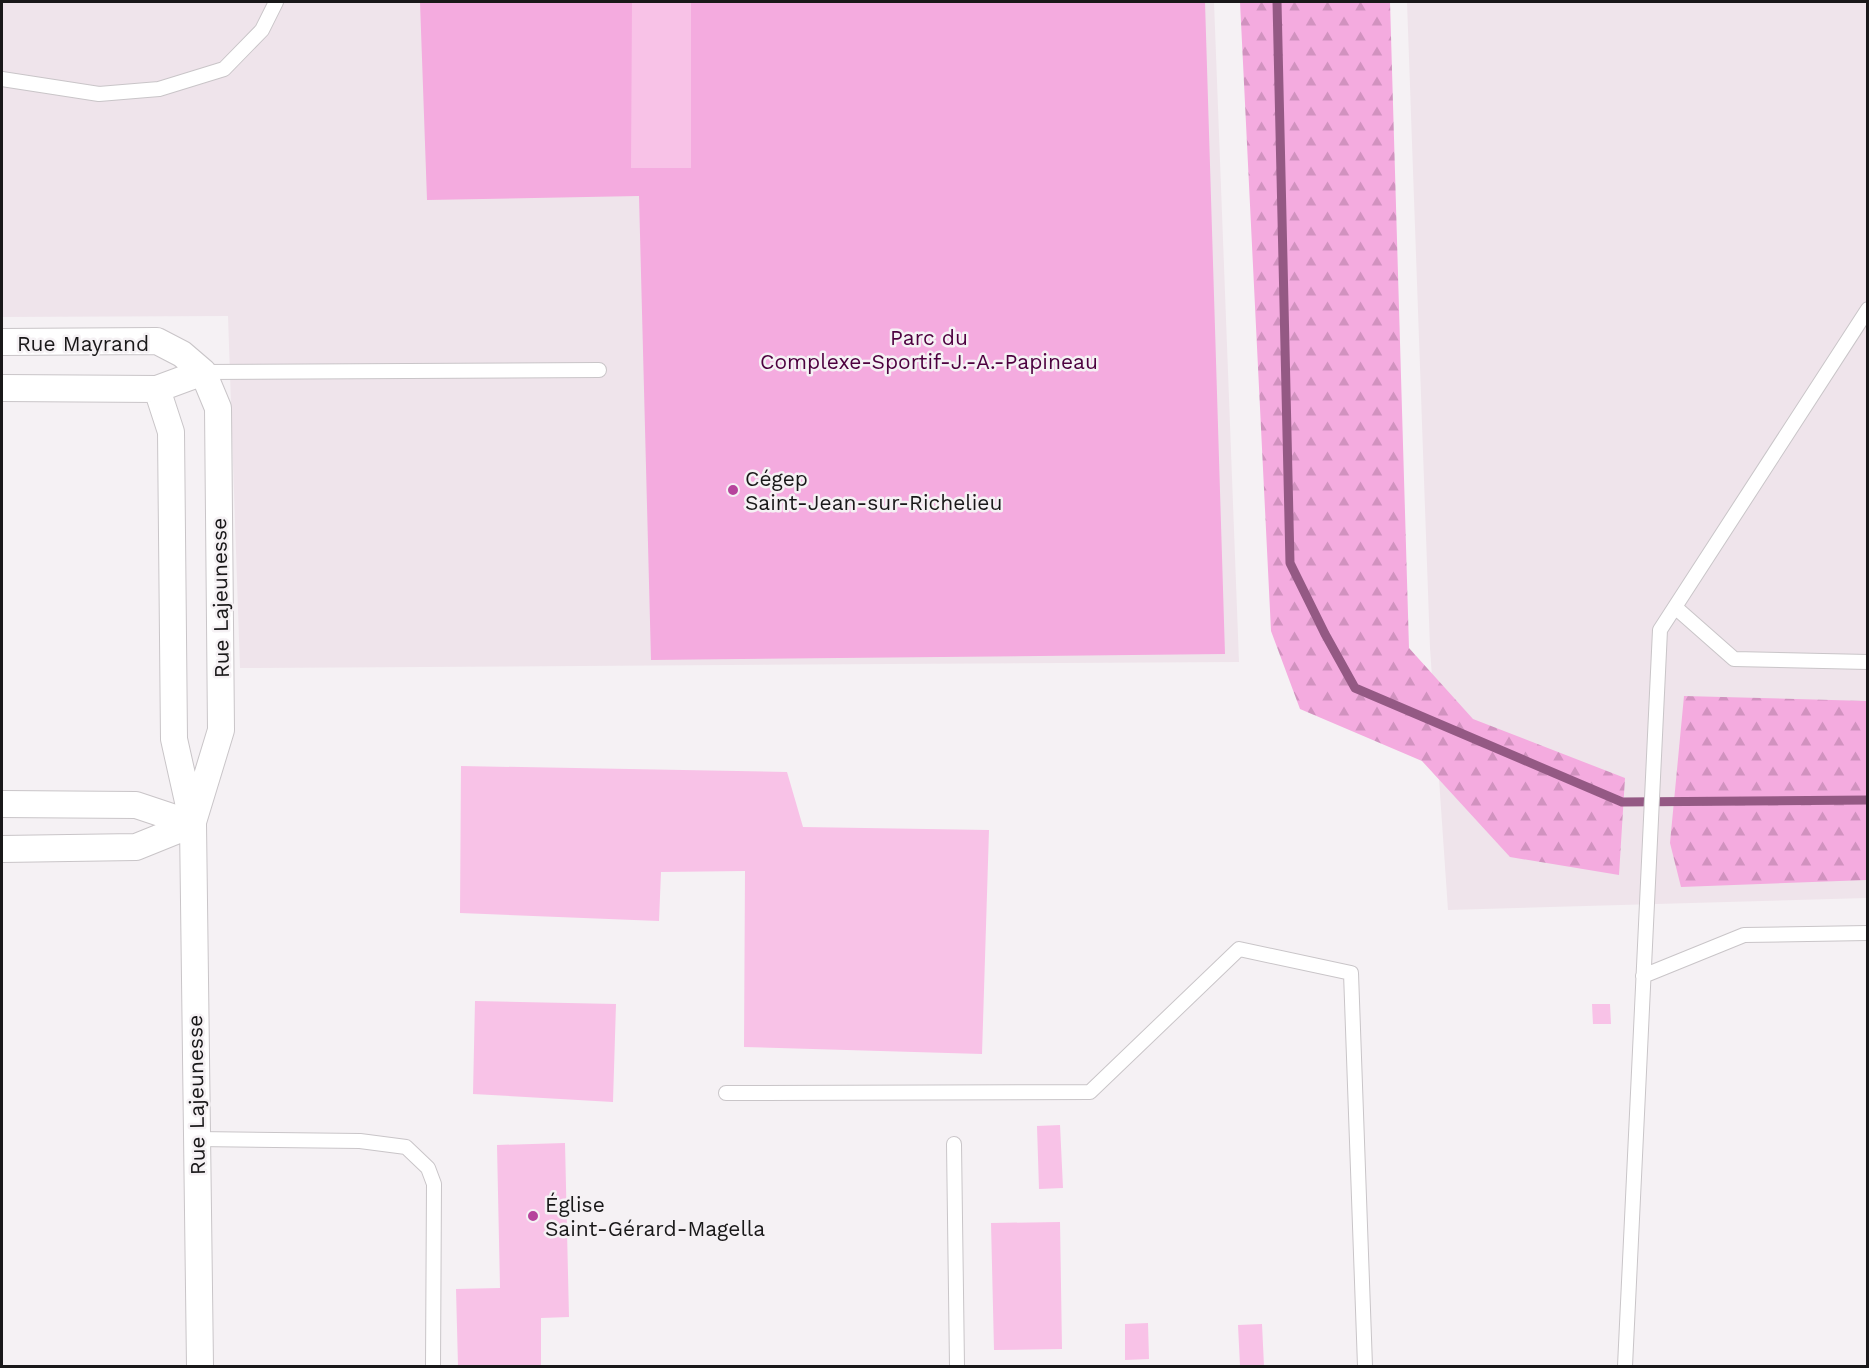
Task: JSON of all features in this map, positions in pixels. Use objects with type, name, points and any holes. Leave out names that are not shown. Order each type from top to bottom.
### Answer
[{"type":"street","name":"Rue Mayrand","points":[[2,342],[157,341],[182,354],[203,372]]},
{"type":"street","points":[[2,388],[157,389],[203,372]]},
{"type":"street","name":"Rue Lajeunesse","points":[[193,824],[221,730],[218,408],[203,372]]},
{"type":"street","name":"Rue Lajeunesse","points":[[157,389],[171,432],[174,739],[193,824],[200,1366]]},
{"type":"street","points":[[2,804],[136,805],[193,824]]},
{"type":"street","points":[[2,849],[136,847],[193,824]]},
{"type":"lane","points":[[2,79],[99,94],[159,89],[224,69],[262,30],[276,2]]},
{"type":"lane","points":[[1625,1366],[1660,630],[1868,309]]},
{"type":"lane","points":[[203,372],[599,370]]},
{"type":"lane","points":[[1676,607],[1734,659],[1868,662]]},
{"type":"lane","points":[[1643,976],[1744,935],[1868,933]]},
{"type":"lane","points":[[726,1093],[1090,1092],[1239,949],[1351,973],[1365,1366]]},
{"type":"lane","points":[[197,1139],[360,1141],[406,1147],[428,1168],[434,1184],[433,1366]]},
{"type":"lane","points":[[954,1144],[957,1366]]},
{"type":"shaded area","name":"Cégep Saint-Jean-sur-Richelieu","points":[[2,2],[1214,2],[1239,662],[240,668],[228,316],[2,317]]},
{"type":"shaded area","points":[[1407,2],[1867,2],[1867,898],[1448,910],[1430,648]]},
{"type":"green space","name":"Parc du Complexe-Sportif-J.-A.-Papineau","points":[[420,2],[1205,2],[1225,654],[651,660],[639,196],[427,200]]},
{"type":"green space","points":[[1240,2],[1390,2],[1409,648],[1473,719],[1625,778],[1619,875],[1510,857],[1422,761],[1300,709],[1271,631]]},
{"type":"green space","points":[[1684,696],[1867,701],[1867,880],[1681,887],[1670,843]]},
{"type":"building","points":[[632,2],[691,2],[691,168],[631,168]]},
{"type":"building","points":[[461,766],[787,772],[803,827],[989,830],[982,1054],[744,1047],[745,871],[661,872],[659,921],[460,913]]},
{"type":"building","points":[[475,1001],[616,1004],[613,1102],[473,1094]]},
{"type":"building","points":[[1592,1004],[1610,1004],[1611,1024],[1593,1024]]},
{"type":"building","points":[[1060,1125],[1063,1188],[1039,1189],[1037,1126]]},
{"type":"building","name":"Église Saint-Gérard-Magella","points":[[565,1143],[569,1317],[541,1318],[541,1366],[458,1366],[456,1289],[500,1288],[497,1145]]},
{"type":"building","points":[[1060,1222],[1062,1349],[994,1350],[991,1223]]},
{"type":"building","points":[[1148,1323],[1149,1359],[1125,1360],[1125,1324]]},
{"type":"building","points":[[1262,1324],[1264,1366],[1240,1366],[1238,1325]]},
{"type":"waterway","points":[[1277,2],[1290,563],[1355,688],[1622,802],[1868,800]]},
{"type":"place","name":"Cégep Saint-Jean-sur-Richelieu","points":[[733,490]]},
{"type":"place","name":"Église Saint-Gérard-Magella","points":[[533,1216]]}]
